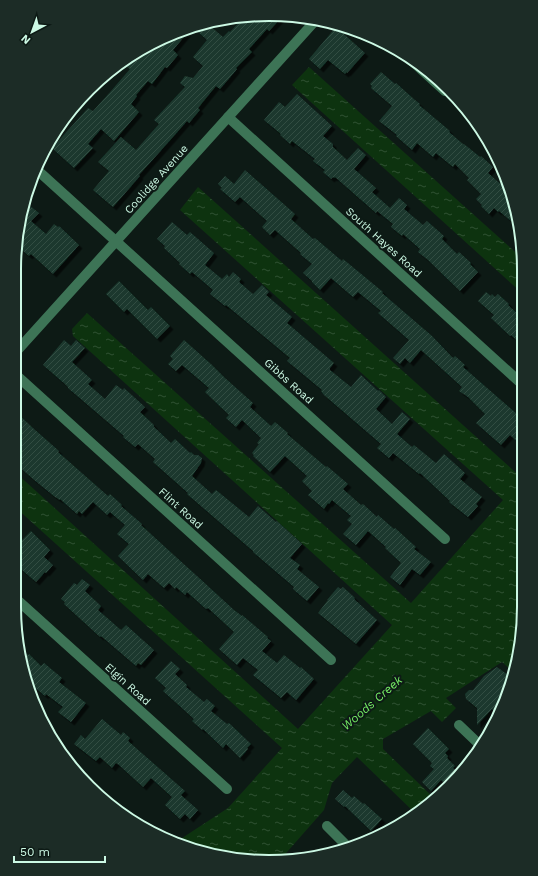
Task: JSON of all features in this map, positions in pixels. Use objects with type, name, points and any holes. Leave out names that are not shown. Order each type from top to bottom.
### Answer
[{"type":"street","name":"Coolidge Avenue","points":[[21,346],[311,25]]},
{"type":"street","name":"South Hayes Road","points":[[228,117],[517,380]]},
{"type":"street","name":"Gibbs Road","points":[[40,173],[445,539]]},
{"type":"street","name":"Flint Road","points":[[21,379],[331,660]]},
{"type":"street","name":"Elgin Road","points":[[21,603],[226,789]]},
{"type":"street","points":[[459,725],[477,742]]},
{"type":"street","points":[[327,826],[344,843]]},
{"type":"water","points":[[309,67],[516,253],[517,289],[292,85]]},
{"type":"water","name":"Woods Creek","points":[[198,187],[517,474],[517,607],[515,639],[509,669],[502,662],[446,698],[456,708],[442,722],[431,711],[383,739],[383,749],[431,795],[420,804],[412,810],[357,757],[332,783],[324,810],[285,854],[269,855],[237,853],[205,847],[181,839],[228,808],[282,748],[21,512],[21,477],[298,729],[392,625],[73,336],[72,329],[87,313],[411,603],[503,500],[180,210]]},
{"type":"building","points":[[278,22],[269,31],[267,29],[249,49],[252,52],[236,68],[237,69],[220,89],[216,86],[198,108],[200,110],[189,123],[187,121],[113,207],[93,190],[109,171],[98,162],[121,137],[136,150],[159,124],[154,120],[185,87],[180,83],[185,76],[193,78],[203,66],[193,57],[207,40],[197,31],[212,28],[223,37],[229,31],[230,32],[238,23]]},
{"type":"building","points":[[334,29],[341,32],[365,53],[345,74],[328,60],[320,69],[309,59]]},
{"type":"building","points":[[185,36],[173,50],[178,55],[167,68],[165,67],[152,84],[148,81],[136,95],[137,96],[131,104],[139,112],[114,141],[101,129],[88,144],[93,148],[74,168],[52,148],[53,147],[88,108],[93,111],[130,69],[127,67],[130,64],[136,60],[137,61],[145,54]]},
{"type":"building","points":[[381,72],[420,104],[419,105],[463,144],[480,157],[481,156],[493,167],[488,173],[503,186],[509,205],[512,222],[494,208],[489,214],[481,206],[482,205],[476,199],[481,194],[467,180],[469,178],[455,164],[453,167],[436,153],[433,157],[417,143],[412,150],[396,136],[397,135],[379,121],[392,106],[371,88],[372,86],[370,84]]},
{"type":"building","points":[[297,94],[332,126],[323,136],[333,144],[333,147],[347,160],[358,148],[366,155],[354,169],[376,188],[372,192],[390,208],[399,198],[407,205],[404,209],[423,225],[427,221],[444,236],[442,239],[457,254],[459,252],[471,263],[470,264],[478,272],[460,291],[418,252],[420,249],[403,234],[402,236],[391,227],[393,224],[377,211],[376,213],[335,177],[331,179],[323,172],[325,170],[313,161],[315,159],[292,141],[290,144],[280,135],[281,134],[264,120],[279,102],[285,107]]},
{"type":"building","points":[[245,170],[295,214],[291,219],[313,239],[315,238],[342,261],[343,259],[383,292],[382,293],[432,336],[453,358],[455,356],[465,365],[463,367],[517,414],[517,441],[510,435],[501,445],[476,423],[485,414],[468,397],[459,391],[462,387],[421,350],[410,363],[405,358],[400,364],[393,358],[409,340],[378,313],[381,311],[358,292],[353,297],[331,278],[320,290],[303,273],[312,264],[275,230],[270,235],[262,227],[267,221],[240,197],[235,202],[220,189],[222,188],[218,184],[225,176],[234,184]]},
{"type":"building","points":[[29,205],[39,213],[31,221],[46,234],[54,224],[58,227],[59,226],[79,245],[53,274],[31,254],[29,256],[22,250]]},
{"type":"building","points":[[172,222],[187,235],[190,232],[214,253],[205,265],[222,279],[227,274],[229,277],[233,272],[241,279],[239,282],[253,294],[262,285],[269,292],[266,295],[292,317],[287,323],[334,363],[330,370],[351,387],[361,375],[378,391],[379,390],[386,397],[376,409],[392,424],[402,412],[410,419],[397,434],[412,447],[414,445],[436,463],[444,454],[465,473],[460,479],[482,497],[476,504],[478,506],[468,517],[449,502],[450,501],[420,473],[419,474],[393,453],[389,458],[377,448],[381,444],[324,395],[321,391],[322,390],[287,361],[290,358],[226,305],[225,306],[210,294],[213,290],[192,272],[190,274],[179,264],[180,263],[157,239]]},
{"type":"building","points":[[119,281],[148,310],[151,307],[170,326],[157,339],[127,309],[124,312],[106,294]]},
{"type":"building","points":[[486,292],[495,297],[498,294],[509,304],[508,305],[517,313],[517,340],[491,318],[494,315],[478,301]]},
{"type":"building","points":[[64,340],[71,346],[76,340],[85,348],[72,362],[92,380],[88,384],[105,399],[116,385],[123,390],[124,388],[145,407],[140,412],[171,443],[175,439],[190,453],[191,452],[202,458],[201,463],[192,476],[212,494],[216,490],[249,517],[258,506],[302,544],[290,558],[300,565],[297,569],[319,587],[307,601],[293,589],[294,587],[187,494],[188,493],[153,462],[155,459],[138,444],[135,447],[123,437],[124,436],[43,365]]},
{"type":"building","points":[[184,340],[253,403],[250,407],[271,426],[275,422],[288,433],[287,434],[348,484],[343,489],[361,505],[363,504],[377,517],[378,515],[416,547],[414,549],[431,562],[420,575],[412,569],[400,585],[390,577],[401,563],[368,531],[356,545],[343,534],[352,524],[347,520],[351,516],[332,500],[324,509],[308,495],[312,491],[302,481],[307,476],[285,456],[270,472],[253,456],[254,455],[252,453],[259,444],[257,443],[261,438],[242,420],[236,427],[226,418],[229,415],[205,392],[209,388],[182,365],[176,371],[168,364],[173,359],[170,356]]},
{"type":"building","points":[[21,417],[108,496],[110,494],[122,505],[121,506],[142,524],[141,525],[234,610],[268,637],[267,638],[271,641],[262,651],[277,663],[284,655],[300,668],[301,667],[314,679],[296,700],[287,692],[281,698],[253,675],[258,670],[243,658],[237,665],[219,649],[234,632],[208,608],[206,609],[187,592],[185,595],[169,583],[164,588],[148,574],[143,580],[118,556],[129,544],[117,534],[125,525],[110,512],[107,515],[93,502],[82,514],[79,511],[77,514],[21,468]]},
{"type":"building","points":[[31,531],[50,550],[44,557],[53,565],[36,582],[21,569],[21,541]]},
{"type":"building","points":[[82,579],[90,585],[85,591],[101,606],[98,610],[121,630],[126,625],[154,650],[141,665],[138,663],[136,666],[101,636],[100,637],[64,604],[65,602],[61,599],[74,583],[77,585]]},
{"type":"building","points":[[338,587],[341,589],[343,587],[377,620],[356,644],[318,613]]},
{"type":"building","points":[[26,653],[28,655],[29,654],[41,666],[44,663],[62,678],[59,682],[86,703],[71,722],[58,712],[63,707],[46,694],[45,696],[34,687]]},
{"type":"building","points":[[171,661],[180,669],[175,674],[187,685],[186,687],[204,702],[207,699],[215,706],[211,711],[227,724],[229,723],[251,744],[240,758],[226,744],[223,748],[203,729],[202,730],[192,721],[194,719],[163,691],[166,688],[155,678]]},
{"type":"building","points":[[497,667],[508,675],[494,711],[492,709],[477,725],[477,708],[466,699],[465,694],[469,690],[473,690],[484,676]]},
{"type":"building","points":[[102,719],[121,735],[123,732],[130,738],[128,741],[185,791],[181,795],[198,810],[190,819],[185,814],[180,819],[165,805],[172,797],[151,778],[143,787],[116,763],[112,768],[100,757],[96,761],[74,744],[81,735],[85,739]]},
{"type":"building","points":[[428,728],[449,749],[445,753],[448,756],[447,758],[455,766],[453,768],[456,770],[444,782],[441,780],[431,791],[422,782],[434,769],[430,766],[432,763],[413,744]]},
{"type":"building","points":[[343,790],[352,798],[354,796],[363,804],[364,803],[382,819],[371,831],[345,806],[344,807],[335,799]]}]
